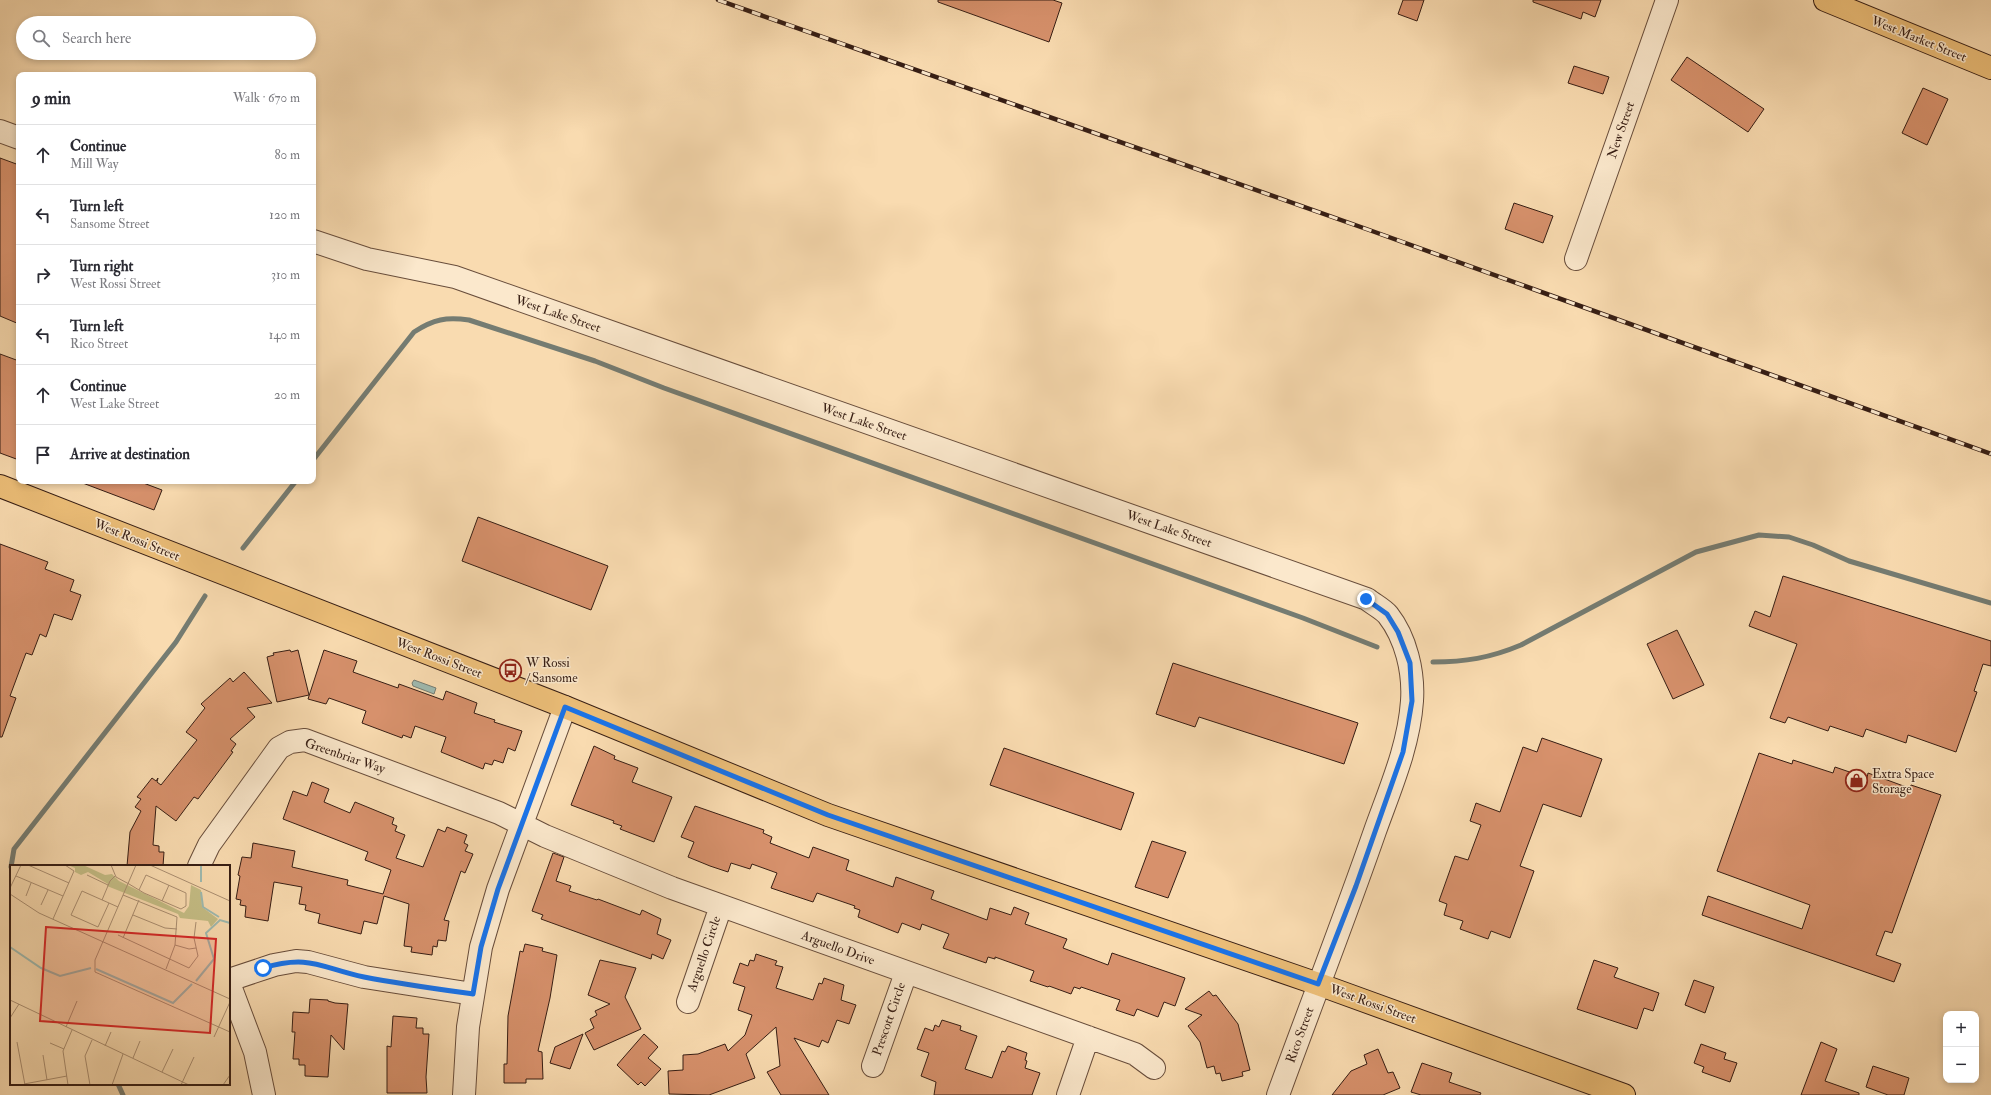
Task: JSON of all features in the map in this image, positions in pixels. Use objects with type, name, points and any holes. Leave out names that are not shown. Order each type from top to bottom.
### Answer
[{"type":"main road","name":"West Market Street","points":[[1825,0],[1991,68]]},
{"type":"main road","name":"West Rossi Street","points":[[0,486],[565,707],[828,815],[1318,984],[1624,1095]]},
{"type":"street","name":"New Street","points":[[1576,259],[1667,0]]},
{"type":"street","points":[[0,131],[16,137]]},
{"type":"street","name":"West Lake Street","points":[[316,242],[367,259],[455,277],[1366,599],[1387,614],[1398,632]]},
{"type":"street","name":"Rico Street","points":[[1278,1095],[1318,984],[1356,886],[1403,752],[1412,701],[1410,663],[1398,632]]},
{"type":"street","points":[[464,1095],[466,1044],[481,947],[489,917],[521,825],[565,707]]},
{"type":"street","name":"Greenbriar Way","points":[[199,865],[209,845],[279,748],[298,740],[320,744],[498,813],[521,825]]},
{"type":"street","name":"Arguello Drive","points":[[521,825],[638,875],[721,906],[1136,1054],[1154,1068]]},
{"type":"street","name":"Arguello Circle","points":[[688,1002],[721,906]]},
{"type":"street","points":[[230,981],[274,965],[296,961],[308,962],[364,977],[473,994]]},
{"type":"street","name":"Prescott Circle","points":[[873,1066],[906,973]]},
{"type":"street","points":[[230,984],[255,1052],[264,1095]]},
{"type":"street","points":[[1068,1095],[1088,1037]]},
{"type":"water","points":[[414,680],[436,688],[434,694],[413,686],[412,683]]},
{"type":"building","points":[[938,0],[1053,0],[1062,3],[1049,42],[938,2]]},
{"type":"building","points":[[1403,0],[1424,0],[1417,21],[1398,14]]},
{"type":"building","points":[[1533,0],[1601,0],[1595,17],[1583,12],[1581,19],[1533,2]]},
{"type":"building","points":[[1687,57],[1764,109],[1748,132],[1671,80]]},
{"type":"building","points":[[1574,66],[1609,77],[1603,94],[1568,83]]},
{"type":"building","points":[[1923,88],[1948,99],[1927,145],[1902,133]]},
{"type":"building","points":[[0,158],[16,164],[16,323],[0,316]]},
{"type":"building","points":[[1514,203],[1553,216],[1543,243],[1505,229]]},
{"type":"building","points":[[0,354],[16,360],[16,459],[0,453]]},
{"type":"building","points":[[85,484],[146,484],[162,490],[154,510]]},
{"type":"building","points":[[478,517],[608,566],[591,610],[462,561]]},
{"type":"building","points":[[0,544],[48,562],[45,569],[74,580],[70,591],[81,595],[72,620],[54,614],[46,637],[40,634],[32,655],[26,653],[10,696],[16,698],[2,737],[0,737]]},
{"type":"building","points":[[1783,576],[1991,641],[1991,666],[1983,664],[1974,691],[1977,692],[1956,752],[1908,735],[1906,743],[1866,729],[1863,737],[1830,726],[1828,731],[1788,717],[1785,723],[1770,718],[1797,644],[1749,626],[1755,611],[1770,617]]},
{"type":"building","points":[[1677,630],[1704,685],[1673,699],[1647,644]]},
{"type":"building","points":[[290,650],[291,652],[298,650],[309,695],[277,702],[267,657],[274,655],[273,653]]},
{"type":"building","points":[[324,650],[357,661],[353,672],[398,688],[399,684],[443,700],[446,691],[477,703],[474,713],[495,720],[494,722],[522,731],[515,751],[508,748],[503,763],[494,760],[492,765],[485,763],[483,769],[441,752],[446,737],[415,726],[411,738],[403,735],[402,738],[362,723],[366,711],[329,698],[326,704],[308,699]]},
{"type":"building","points":[[1173,663],[1358,723],[1344,764],[1199,717],[1195,727],[1156,714]]},
{"type":"building","points":[[244,672],[272,703],[247,708],[255,717],[230,739],[236,744],[231,751],[233,752],[198,799],[194,797],[176,821],[156,806],[153,845],[159,846],[159,852],[164,852],[163,865],[127,865],[130,832],[141,811],[135,807],[141,799],[137,797],[152,778],[156,781],[158,778],[157,782],[161,785],[197,740],[186,732],[205,708],[201,704],[230,678],[233,682]]},
{"type":"building","points":[[1542,738],[1602,759],[1581,817],[1543,804],[1520,866],[1534,871],[1510,938],[1491,931],[1488,939],[1460,929],[1463,921],[1444,915],[1447,904],[1439,901],[1455,856],[1468,860],[1481,825],[1470,821],[1476,803],[1500,812],[1523,747],[1537,752]]},
{"type":"building","points":[[594,746],[615,756],[614,759],[638,768],[632,782],[672,797],[654,842],[620,829],[622,826],[613,823],[614,821],[571,805]]},
{"type":"building","points":[[1004,748],[1134,793],[1121,830],[990,785]]},
{"type":"building","points":[[1759,753],[1792,764],[1793,760],[1833,773],[1835,767],[1867,778],[1868,773],[1909,788],[1911,785],[1941,795],[1892,933],[1885,931],[1876,955],[1901,964],[1894,982],[1702,915],[1708,896],[1802,929],[1810,905],[1717,871]]},
{"type":"building","points":[[312,782],[329,789],[324,802],[350,813],[355,802],[394,818],[392,824],[397,826],[395,831],[405,835],[396,858],[423,867],[438,829],[445,832],[447,827],[467,835],[464,843],[468,845],[465,851],[473,854],[465,873],[461,871],[444,920],[449,921],[446,941],[438,940],[437,947],[433,946],[432,955],[411,952],[412,947],[404,946],[409,904],[384,896],[377,924],[364,921],[361,934],[318,923],[320,914],[305,910],[306,905],[299,904],[302,887],[274,882],[268,921],[245,917],[246,906],[240,905],[241,900],[236,899],[240,876],[238,875],[242,857],[251,858],[253,843],[295,851],[292,867],[348,880],[347,885],[383,894],[391,870],[365,860],[368,852],[283,819],[293,791],[307,796]]},
{"type":"building","points":[[695,806],[764,830],[763,833],[772,837],[770,843],[809,858],[813,847],[849,860],[846,870],[893,887],[896,877],[934,891],[931,899],[987,920],[990,908],[1011,915],[1014,907],[1029,913],[1025,924],[1067,939],[1063,948],[1108,965],[1112,953],[1185,978],[1175,1006],[1164,1002],[1158,1017],[1137,1009],[1134,1016],[1116,1010],[1120,1000],[1081,987],[1080,989],[1074,987],[1071,994],[1030,981],[1034,971],[995,957],[995,959],[988,957],[986,963],[943,948],[949,934],[922,924],[920,930],[902,923],[898,933],[858,917],[860,910],[854,908],[855,906],[817,893],[813,902],[771,888],[777,873],[752,864],[750,869],[731,863],[728,872],[688,857],[694,842],[681,837]]},
{"type":"building","points":[[1152,841],[1186,852],[1168,898],[1135,887]]},
{"type":"building","points":[[553,853],[564,857],[556,881],[571,886],[569,891],[597,900],[598,899],[640,915],[642,910],[661,919],[657,934],[671,940],[663,959],[652,954],[651,959],[541,919],[543,915],[532,911]]},
{"type":"building","points":[[525,944],[543,948],[542,951],[557,955],[550,998],[538,1051],[542,1052],[543,1079],[526,1079],[526,1083],[504,1083],[504,1064],[507,1064],[508,1016],[520,951],[523,952]]},
{"type":"building","points":[[756,954],[777,961],[775,965],[783,967],[776,988],[813,1000],[819,983],[822,984],[824,978],[844,985],[841,1000],[856,1005],[849,1024],[837,1020],[828,1043],[822,1040],[819,1047],[794,1038],[829,1095],[781,1095],[767,1072],[780,1066],[776,1027],[746,1054],[755,1078],[709,1095],[669,1094],[668,1071],[683,1070],[683,1055],[698,1054],[725,1044],[728,1051],[745,1035],[752,1015],[738,1010],[745,987],[733,983],[740,963],[748,966],[750,960],[754,961]]},
{"type":"building","points":[[600,960],[636,968],[625,997],[641,1029],[594,1050],[585,1033],[594,1028],[590,1019],[597,1015],[595,1011],[610,1004],[588,995]]},
{"type":"building","points":[[1594,960],[1618,968],[1614,977],[1659,993],[1653,1011],[1644,1008],[1637,1029],[1577,1009]]},
{"type":"building","points":[[1694,980],[1714,987],[1705,1013],[1685,1005]]},
{"type":"building","points":[[1209,991],[1213,996],[1216,995],[1238,1024],[1250,1070],[1242,1072],[1243,1076],[1222,1081],[1220,1073],[1216,1074],[1214,1066],[1207,1068],[1200,1042],[1188,1026],[1202,1015],[1185,1009]]},
{"type":"building","points":[[310,999],[328,1000],[335,1003],[348,1004],[344,1050],[331,1035],[328,1077],[305,1076],[305,1065],[299,1065],[299,1059],[293,1059],[295,1032],[292,1032],[293,1012],[309,1013]]},
{"type":"building","points":[[393,1016],[417,1018],[416,1028],[423,1028],[423,1034],[429,1034],[426,1077],[427,1093],[387,1093],[387,1046],[391,1047]]},
{"type":"building","points":[[942,1020],[961,1026],[960,1030],[977,1036],[965,1069],[992,1078],[1002,1051],[1005,1052],[1008,1046],[1027,1053],[1025,1068],[1040,1073],[1032,1095],[934,1095],[936,1082],[921,1076],[929,1053],[917,1049],[925,1028],[933,1031],[935,1025],[939,1027]]},
{"type":"building","points":[[583,1034],[570,1069],[550,1063],[555,1047]]},
{"type":"building","points":[[644,1034],[658,1047],[648,1058],[661,1069],[645,1086],[641,1082],[638,1085],[617,1065]]},
{"type":"building","points":[[1821,1042],[1837,1049],[1825,1081],[1859,1093],[1859,1095],[1801,1095]]},
{"type":"building","points":[[1701,1044],[1726,1053],[1724,1059],[1737,1063],[1730,1082],[1702,1072],[1704,1067],[1694,1063]]},
{"type":"building","points":[[1378,1049],[1388,1073],[1393,1072],[1400,1088],[1383,1095],[1332,1095],[1351,1071],[1367,1064],[1364,1055]]},
{"type":"building","points":[[1422,1063],[1452,1073],[1449,1082],[1481,1093],[1480,1095],[1421,1095],[1411,1092]]},
{"type":"building","points":[[1873,1066],[1909,1078],[1904,1095],[1888,1095],[1866,1087]]},
{"type":"waterway","points":[[316,456],[414,332],[428,324],[440,320],[469,320],[595,361],[664,388],[1303,618],[1377,647]]},
{"type":"waterway","points":[[243,548],[294,484]]},
{"type":"waterway","points":[[1433,662],[1456,661],[1488,656],[1521,645],[1696,552],[1759,535],[1789,537],[1813,545],[1849,561],[1991,603]]},
{"type":"waterway","points":[[11,865],[14,849],[176,642],[205,596]]},
{"type":"waterway","points":[[118,1085],[123,1095]]},
{"type":"railway","points":[[718,0],[1372,231],[1991,454]]},
{"type":"place","name":"W Rossi / Sansome","points":[[511,670]]},
{"type":"place","name":"Extra Space Storage","points":[[1857,781]]},
{"type":"route","points":[[263,968],[296,961],[317,963],[364,977],[473,994],[481,947],[489,917],[557,724],[565,707],[828,815],[1318,984],[1356,886],[1403,752],[1412,701],[1410,663],[1398,632],[1387,614],[1366,599]]}]
